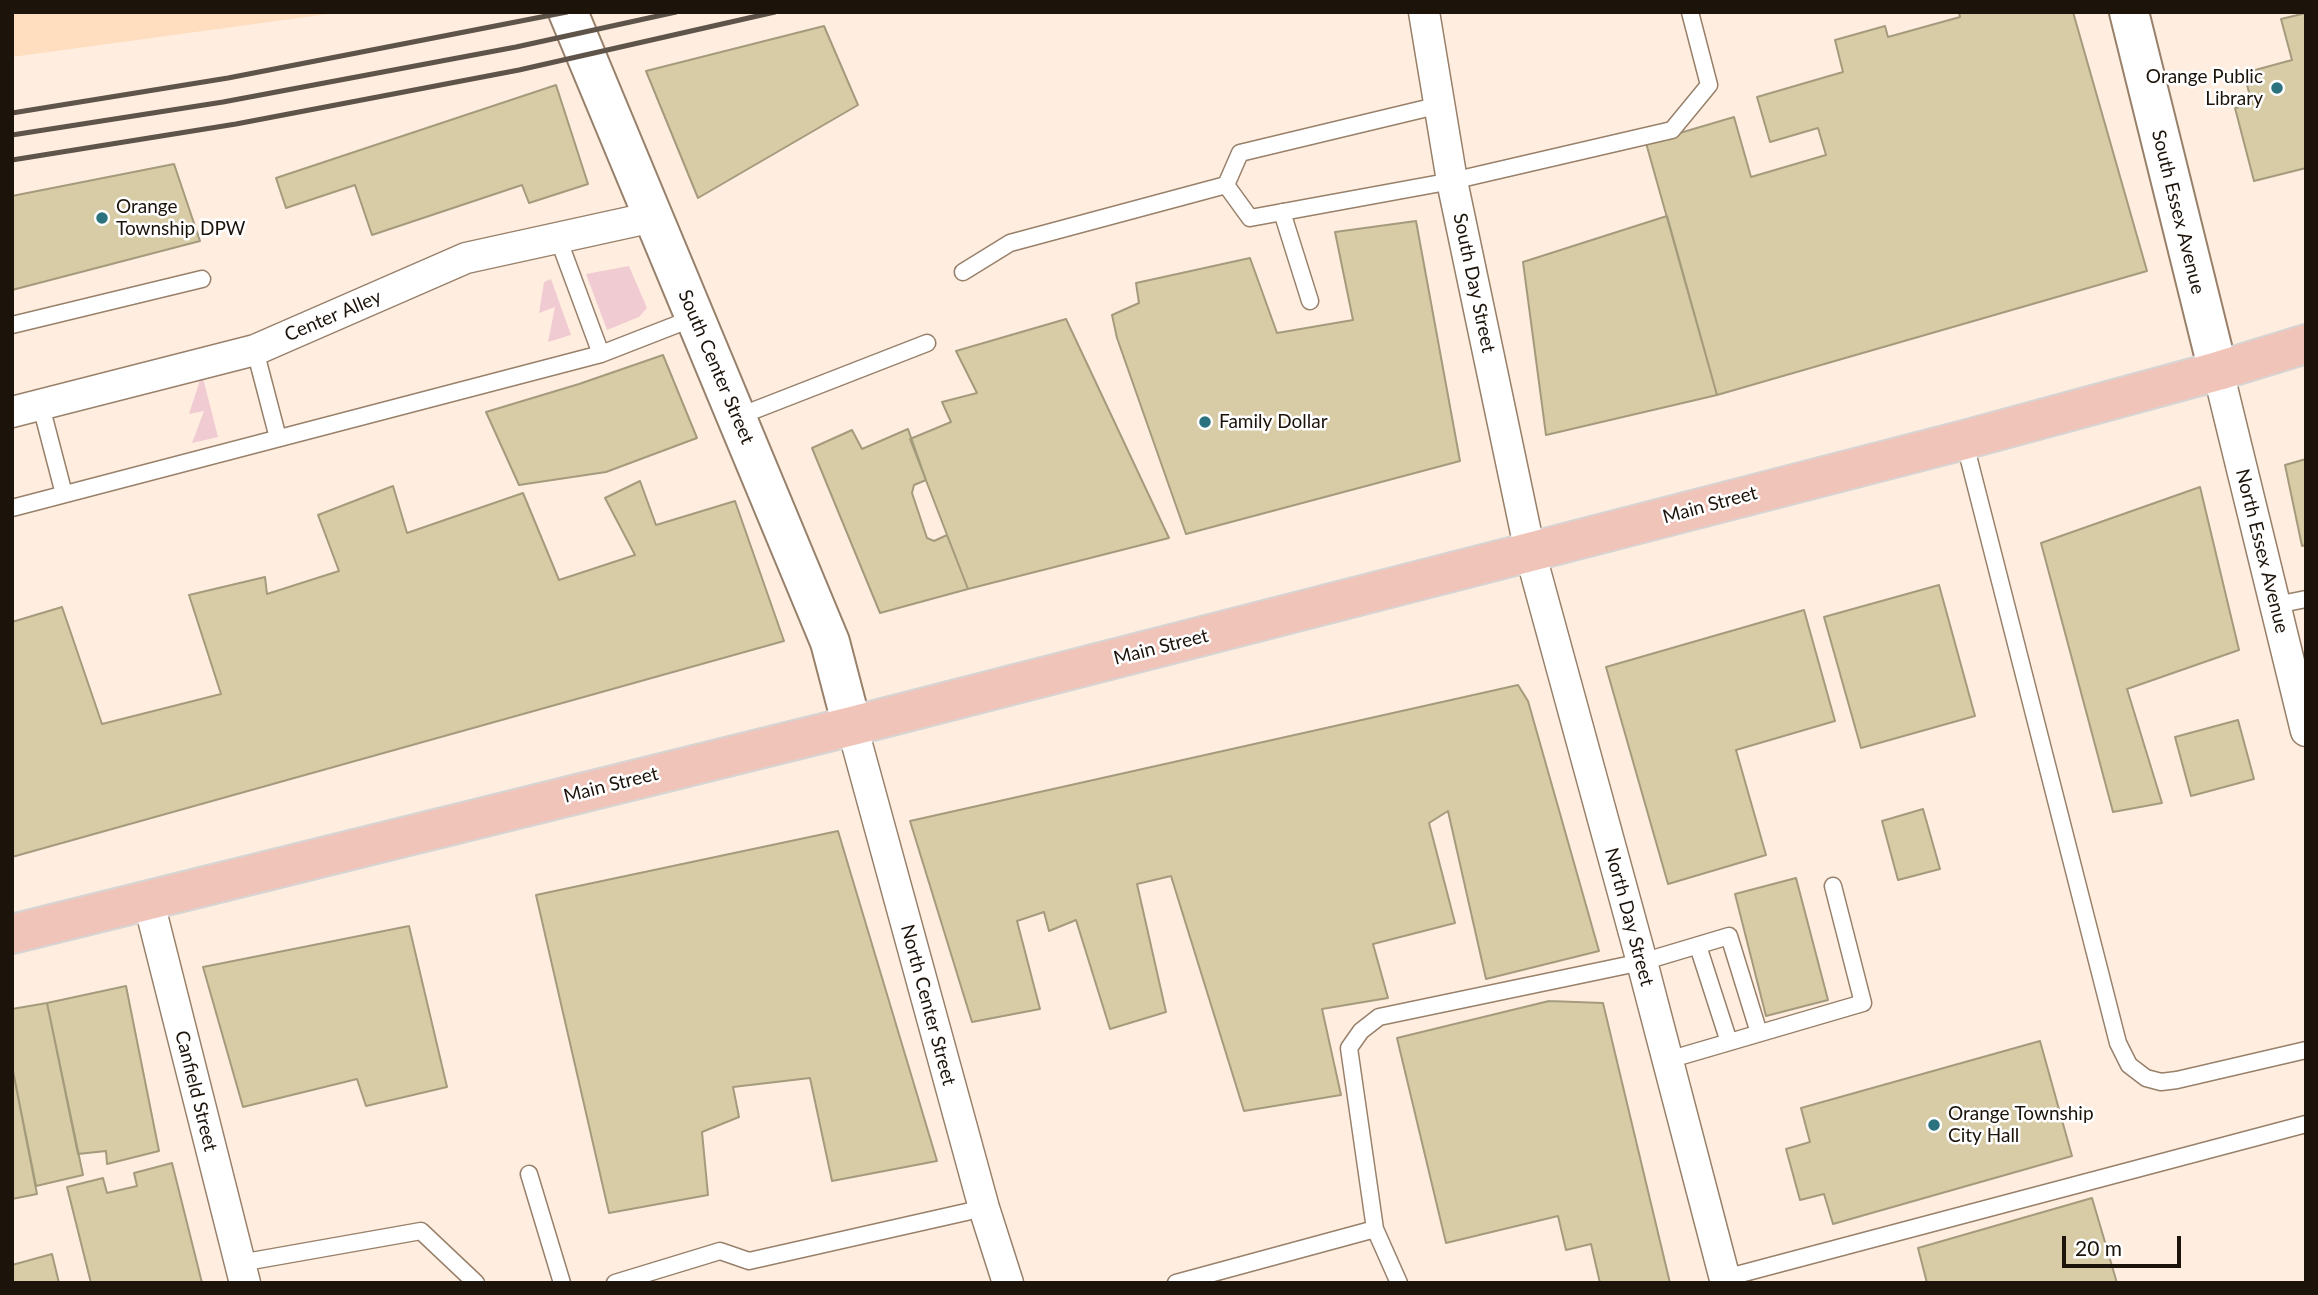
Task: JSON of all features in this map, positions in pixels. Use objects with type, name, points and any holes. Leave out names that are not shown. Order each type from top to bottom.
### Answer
[{"type":"main road","name":"South Center Street","points":[[568,12],[830,642],[852,726]]},
{"type":"main road","name":"South Essex Avenue","points":[[2129,12],[2218,371]]},
{"type":"main road","name":"Main Street","points":[[12,934],[852,726],[1530,552],[1964,440],[2218,371],[2306,344]]},
{"type":"street","name":"South Day Street","points":[[1424,12],[1452,181],[1530,552]]},
{"type":"street","name":"Center Alley","points":[[27,409],[255,350],[466,258],[653,217]]},
{"type":"street","name":"North Essex Avenue","points":[[2218,371],[2306,731]]},
{"type":"street","name":"North Day Street","points":[[1530,552],[1642,962],[1725,1280]]},
{"type":"street","name":"North Center Street","points":[[852,726],[984,1208],[1008,1283]]},
{"type":"street","name":"Canfield Street","points":[[148,899],[243,1273]]},
{"type":"lane","points":[[1226,185],[1250,218],[1452,181],[1672,130],[1709,85],[1690,12]]},
{"type":"lane","points":[[1226,185],[1240,153],[1440,105]]},
{"type":"lane","points":[[963,272],[1010,243],[1226,185]]},
{"type":"lane","points":[[1282,212],[1310,301]]},
{"type":"lane","points":[[558,238],[601,354]]},
{"type":"lane","points":[[12,325],[202,278]]},
{"type":"lane","points":[[12,508],[601,354],[695,317]]},
{"type":"lane","points":[[737,417],[927,343]]},
{"type":"lane","points":[[255,350],[278,438]]},
{"type":"lane","points":[[27,409],[64,494]]},
{"type":"lane","points":[[1964,440],[2118,1043],[2129,1065],[2146,1078],[2161,1082],[2306,1050]]},
{"type":"lane","points":[[2276,605],[2306,599]]},
{"type":"lane","points":[[1668,1060],[1863,1003],[1833,887]]},
{"type":"lane","points":[[1399,1283],[1375,1229],[1349,1048],[1361,1031],[1379,1017],[1642,962],[1729,936],[1759,1033]]},
{"type":"lane","points":[[1698,946],[1728,1042]]},
{"type":"lane","points":[[1725,1280],[2306,1124]]},
{"type":"lane","points":[[529,1174],[562,1283]]},
{"type":"lane","points":[[615,1283],[720,1251],[749,1261],[984,1208]]},
{"type":"lane","points":[[1177,1283],[1375,1229]]},
{"type":"lane","points":[[243,1273],[421,1231],[476,1283]]},
{"type":"shaded area","points":[[12,12],[343,12],[12,57]]},
{"type":"shaded area","points":[[629,266],[647,308],[639,317],[607,330],[586,274]]},
{"type":"shaded area","points":[[551,279],[571,335],[548,342],[555,307],[539,313],[544,282]]},
{"type":"shaded area","points":[[202,374],[218,437],[192,443],[204,411],[189,414]]},
{"type":"building","points":[[1959,12],[2073,12],[2147,271],[1717,395],[1646,143],[1734,117],[1751,177],[1826,155],[1818,128],[1770,142],[1757,97],[1843,72],[1835,40],[1885,26],[1888,37],[1960,17]]},
{"type":"building","name":"Orange Public Library","points":[[2306,13],[2306,168],[2254,181],[2235,108],[2252,104],[2244,73],[2292,60],[2281,19]]},
{"type":"building","points":[[824,26],[858,105],[698,198],[646,71]]},
{"type":"building","points":[[556,85],[588,184],[529,203],[522,185],[372,235],[355,185],[286,208],[276,178]]},
{"type":"building","name":"Orange Township DPW","points":[[174,164],[200,241],[12,290],[12,196]]},
{"type":"building","points":[[1667,216],[1717,395],[1546,435],[1523,262]]},
{"type":"building","points":[[1416,221],[1460,461],[1186,534],[1117,338],[1112,315],[1139,303],[1136,283],[1250,258],[1277,333],[1353,320],[1335,232]]},
{"type":"building","points":[[1066,319],[1169,538],[968,589],[910,439],[951,422],[942,402],[977,393],[956,351]]},
{"type":"building","points":[[663,355],[697,438],[606,472],[519,485],[486,412]]},
{"type":"building","points":[[908,429],[926,480],[914,485],[912,493],[927,538],[934,541],[947,535],[968,589],[880,613],[812,448],[852,430],[862,449]]},
{"type":"building","points":[[2306,459],[2306,545],[2302,546],[2285,465]]},
{"type":"building","points":[[640,481],[656,525],[735,501],[784,641],[12,857],[12,622],[62,607],[102,724],[221,694],[189,595],[265,577],[267,594],[339,571],[318,515],[393,486],[407,533],[523,493],[559,580],[635,555],[605,498]]},
{"type":"building","points":[[2200,487],[2239,650],[2127,689],[2162,803],[2113,812],[2041,543]]},
{"type":"building","points":[[1939,585],[1975,716],[1861,748],[1824,617]]},
{"type":"building","points":[[1804,610],[1835,721],[1736,750],[1766,855],[1668,884],[1606,667]]},
{"type":"building","points":[[1518,685],[1528,701],[1599,951],[1486,979],[1448,811],[1429,823],[1455,923],[1373,944],[1388,998],[1322,1009],[1341,1095],[1244,1111],[1171,876],[1137,884],[1166,1012],[1110,1029],[1076,920],[1049,931],[1044,912],[1017,921],[1040,1009],[972,1022],[910,821]]},
{"type":"building","points":[[2238,720],[2254,779],[2191,796],[2175,737]]},
{"type":"building","points":[[1923,809],[1940,869],[1898,880],[1882,821]]},
{"type":"building","points":[[838,831],[937,1161],[832,1181],[810,1078],[733,1087],[739,1117],[702,1132],[708,1195],[609,1213],[536,895]]},
{"type":"building","points":[[1796,878],[1828,1000],[1766,1016],[1735,894]]},
{"type":"building","points":[[409,926],[447,1087],[366,1106],[357,1079],[243,1107],[203,967]]},
{"type":"building","points":[[126,986],[159,1151],[107,1164],[106,1151],[78,1154],[47,1003]]},
{"type":"building","points":[[1549,1001],[1603,1003],[1670,1283],[1600,1283],[1591,1244],[1566,1250],[1558,1216],[1446,1243],[1397,1038]]},
{"type":"building","points":[[47,1003],[83,1175],[36,1186],[12,1066],[12,1009]]},
{"type":"building","name":"Orange Township City Hall","points":[[2040,1041],[2072,1156],[1833,1224],[1824,1194],[1800,1200],[1786,1149],[1810,1142],[1801,1108]]},
{"type":"building","points":[[12,1066],[37,1194],[12,1199]]},
{"type":"building","points":[[172,1163],[202,1283],[91,1283],[67,1187],[103,1178],[107,1193],[137,1186],[134,1173]]},
{"type":"building","points":[[2092,1198],[2117,1283],[1927,1283],[1918,1248]]},
{"type":"building","points":[[52,1254],[59,1283],[12,1283],[12,1265]]},
{"type":"railway","points":[[12,113],[228,78],[567,12]]},
{"type":"railway","points":[[12,135],[223,102],[516,47],[676,12]]},
{"type":"railway","points":[[12,160],[236,124],[519,70],[775,12]]},
{"type":"place","name":"Orange Public Library","points":[[2277,88]]},
{"type":"place","name":"Orange Township DPW","points":[[102,218]]},
{"type":"place","name":"Family Dollar","points":[[1205,422]]},
{"type":"place","name":"Orange Township City Hall","points":[[1934,1125]]}]
